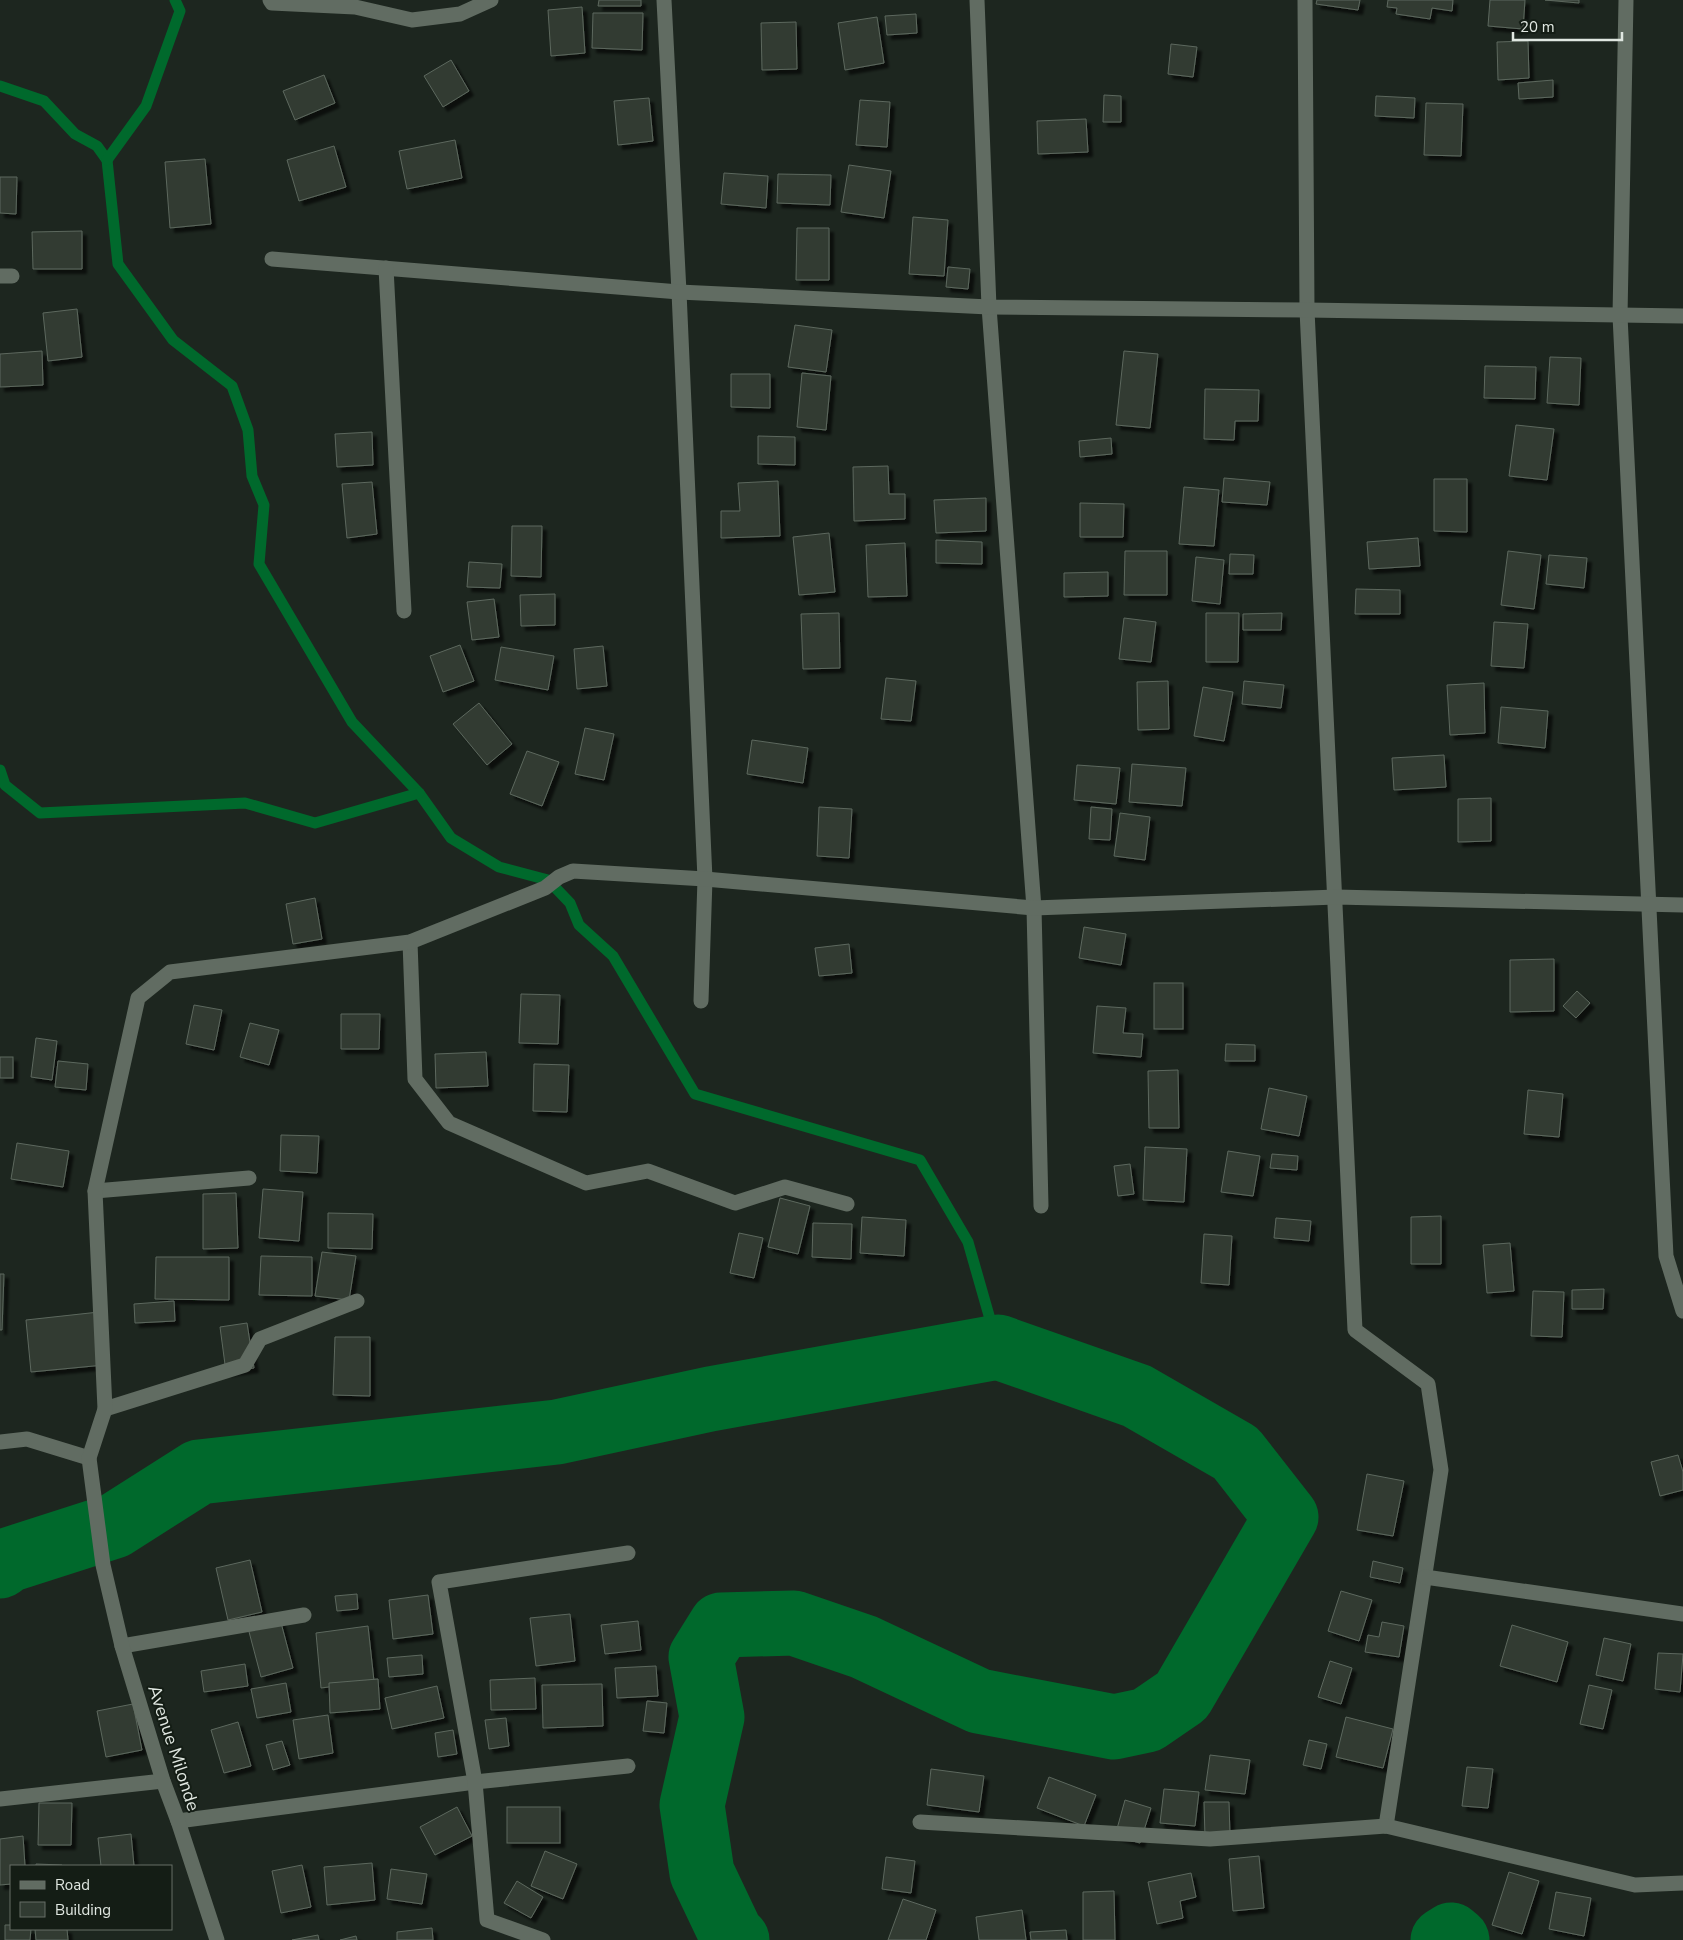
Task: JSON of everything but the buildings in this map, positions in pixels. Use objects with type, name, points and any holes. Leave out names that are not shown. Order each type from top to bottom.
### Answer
[{"type":"street","points":[[270,0],[272,3],[355,7],[412,20],[460,14],[491,0]]},
{"type":"street","points":[[664,0],[679,292],[704,879],[701,1001]]},
{"type":"street","points":[[976,0],[989,308],[1034,908],[1041,1206]]},
{"type":"street","points":[[1305,0],[1307,310],[1355,1330],[1428,1384],[1441,1470],[1386,1826]]},
{"type":"street","points":[[1626,0],[1620,316],[1666,1256],[1683,1311]]},
{"type":"street","points":[[272,259],[679,292],[989,308],[1307,310],[1683,316]]},
{"type":"street","points":[[386,268],[404,612]]},
{"type":"street","points":[[0,1442],[26,1439],[89,1458],[105,1408],[95,1191],[138,998],[170,972],[410,942],[545,888],[559,877],[573,871],[704,879],[1034,908],[1336,897],[1683,905]]},
{"type":"street","points":[[410,942],[415,1078],[449,1123],[586,1183],[648,1171],[735,1203],[785,1188],[846,1204]]},
{"type":"street","points":[[95,1191],[249,1178]]},
{"type":"street","points":[[105,1408],[245,1365],[260,1339],[358,1301]]},
{"type":"street","name":"Avenue Milonde","points":[[89,1458],[91,1486],[103,1565],[122,1646],[163,1781],[217,1940]]},
{"type":"street","points":[[543,1940],[487,1920],[475,1782],[439,1582],[628,1552]]},
{"type":"street","points":[[1425,1577],[1683,1614]]},
{"type":"street","points":[[122,1646],[304,1615]]},
{"type":"street","points":[[178,1822],[475,1782],[628,1766]]},
{"type":"street","points":[[0,1799],[163,1781]]},
{"type":"street","points":[[920,1822],[1210,1839],[1386,1826],[1635,1885],[1683,1883]]},
{"type":"waterway","points":[[107,160],[146,106],[180,11],[175,0]]},
{"type":"waterway","points":[[0,86],[44,101],[75,134],[97,146],[107,160],[118,264],[173,340],[232,386],[248,430],[252,476],[264,505],[259,564],[352,722],[419,793],[451,838],[499,867],[548,880],[570,903],[579,925],[613,956],[695,1094],[920,1160],[968,1242],[998,1347]]},
{"type":"waterway","points":[[0,770],[5,785],[40,813],[245,803],[315,823],[419,793]]},
{"type":"waterway","points":[[0,1566],[8,1560],[114,1526],[199,1472],[557,1432],[710,1399],[998,1347],[1137,1396],[1236,1453],[1286,1517],[1182,1696],[1147,1720],[1114,1727],[979,1701],[864,1647],[794,1623],[721,1625],[701,1657],[712,1717],[692,1805],[702,1873],[731,1934],[737,1940]]},
{"type":"waterway","points":[[1443,1940],[1451,1935],[1457,1940]]}]
